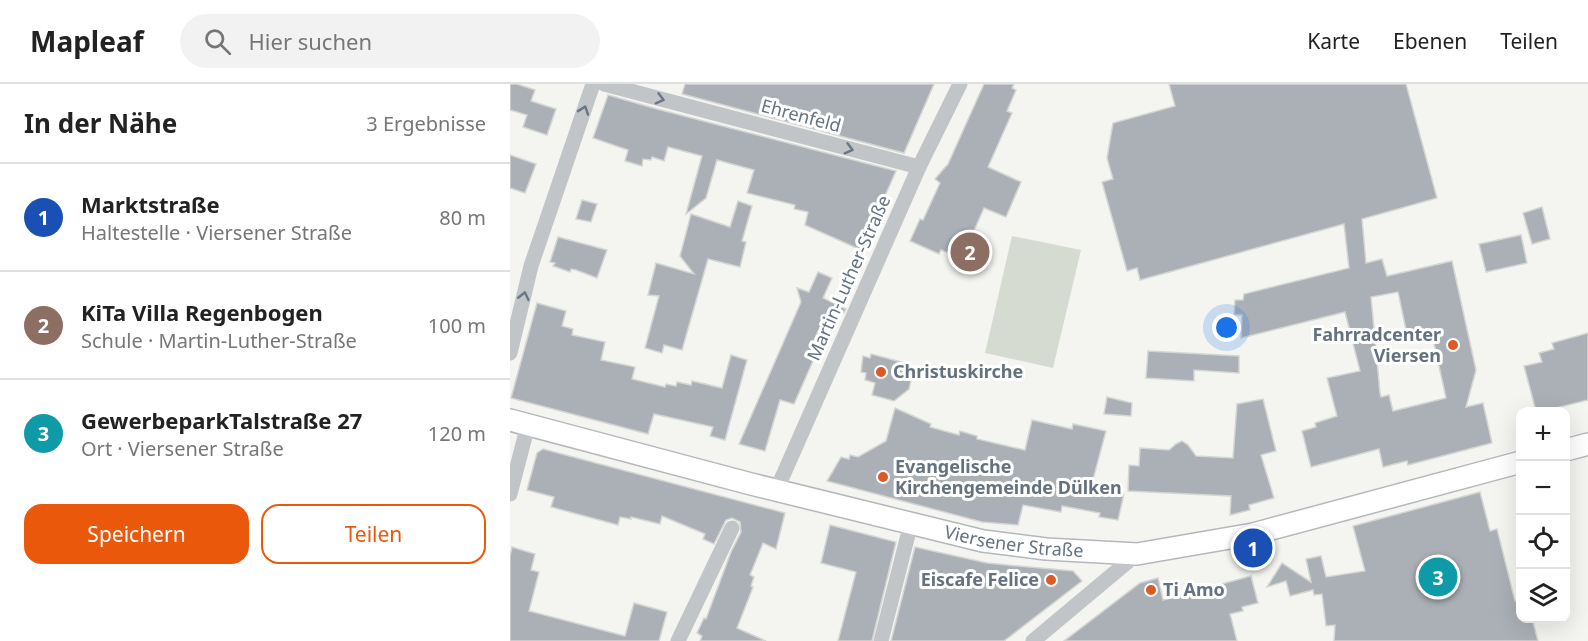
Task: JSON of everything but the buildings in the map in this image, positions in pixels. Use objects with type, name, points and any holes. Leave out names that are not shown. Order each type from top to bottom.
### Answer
[{"type":"main road","name":"Viersener Straße","points":[[519,423],[983,541],[1046,549],[1137,554],[1253,534],[1516,463]]},
{"type":"main road","points":[[1570,449],[1588,444]]},
{"type":"street","points":[[510,353],[531,266],[593,84]]},
{"type":"street","name":"Ehrenfeld","points":[[604,84],[919,167]]},
{"type":"street","name":"Martin-Luther-Straße","points":[[777,489],[919,167],[960,84]]},
{"type":"street","points":[[510,495],[519,423]]},
{"type":"street","points":[[881,641],[911,523]]},
{"type":"street","points":[[678,641],[732,528]]},
{"type":"street","points":[[1033,641],[1137,554]]},
{"type":"shaded area","points":[[1012,236],[1081,250],[1053,368],[985,353]]},
{"type":"place","name":"KiTa Villa Regenbogen","points":[[970,252]]},
{"type":"place","name":"Fahrradcenter Viersen","points":[[1453,345]]},
{"type":"place","name":"Christuskirche","points":[[881,372]]},
{"type":"place","name":"Evangelische Kirchengemeinde Dülken","points":[[883,477]]},
{"type":"place","name":"Marktstraße","points":[[1253,548]]},
{"type":"place","name":"GewerbeparkTalstraße 27","points":[[1438,577]]},
{"type":"place","name":"Eiscafe Felice","points":[[1051,580]]},
{"type":"place","name":"Ti Amo","points":[[1151,590]]}]
